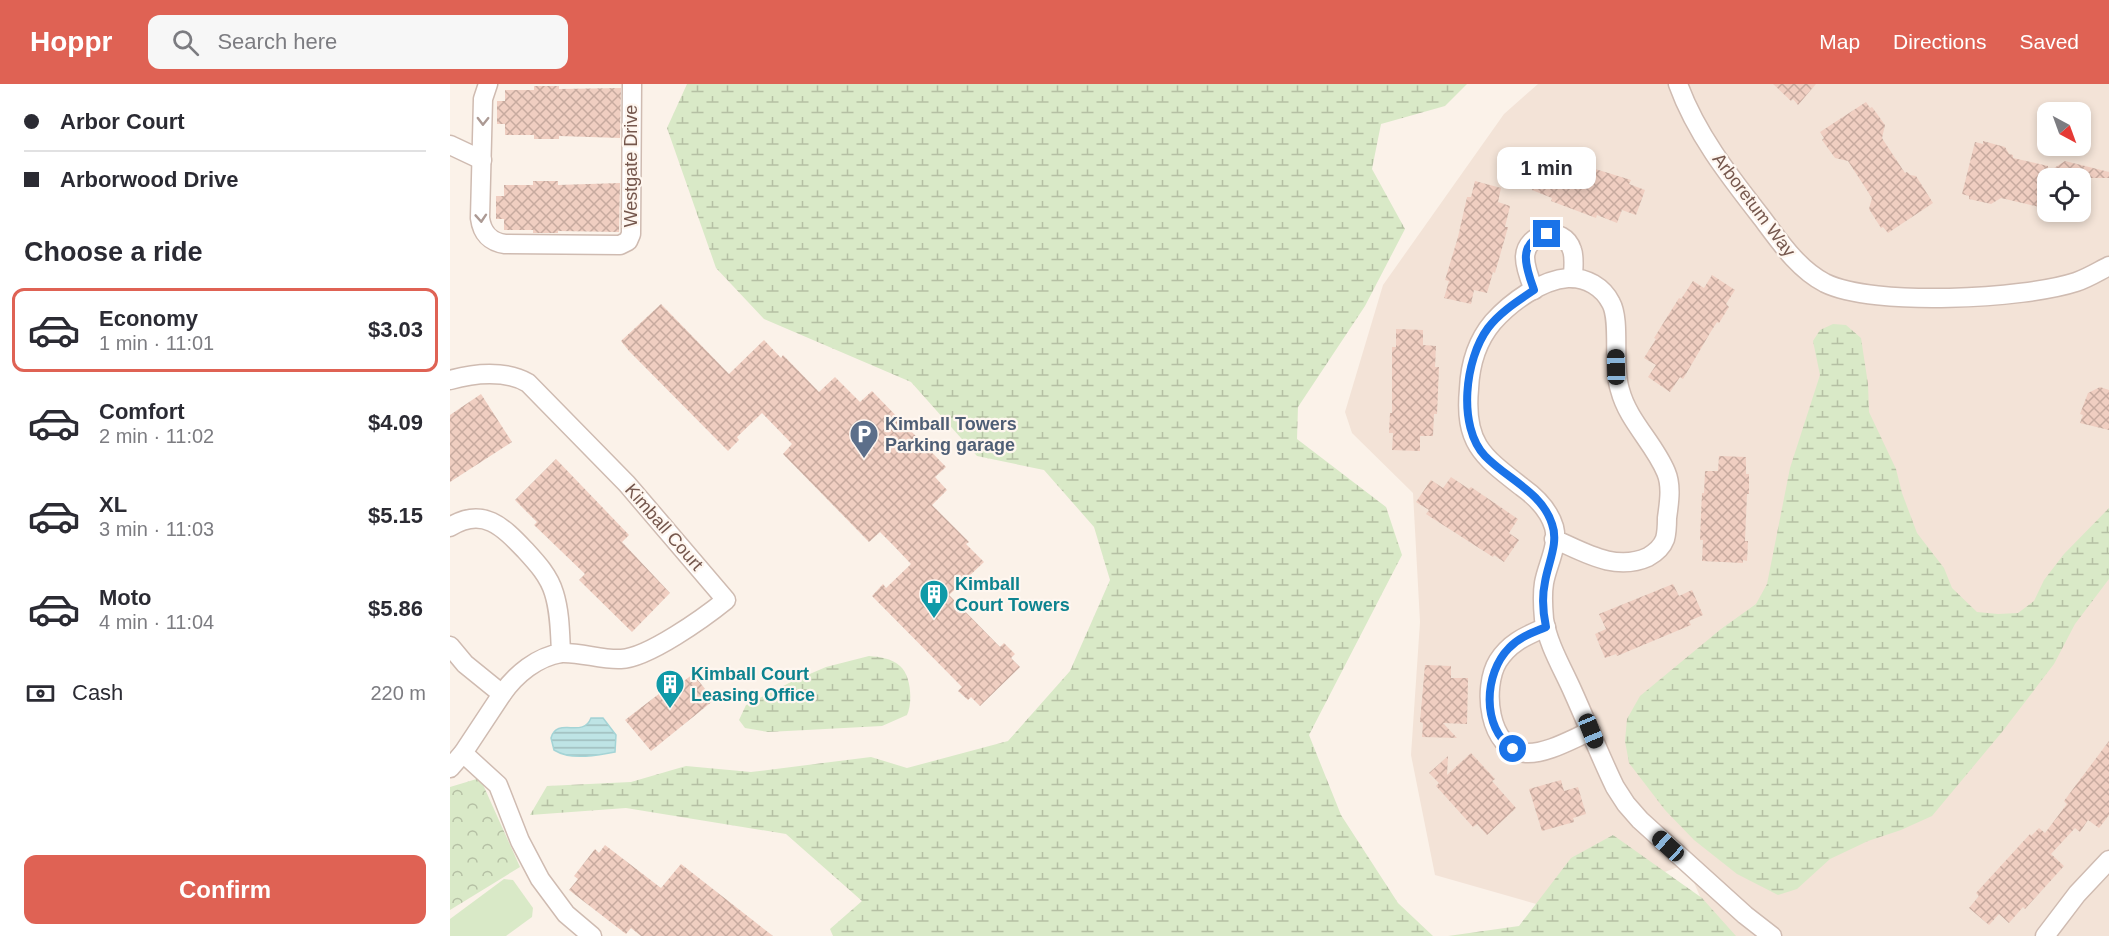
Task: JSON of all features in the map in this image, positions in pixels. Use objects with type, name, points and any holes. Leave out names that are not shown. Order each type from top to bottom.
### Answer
[{"type":"street","name":"Westgate Drive","points":[[488,84],[483,99],[481,223],[484,232],[491,240],[505,244],[624,244],[631,238],[632,84]]},
{"type":"street","name":"Arboretum Way","points":[[1678,84],[1700,131],[1750,203],[1796,260],[1825,283],[1849,290],[1893,297],[1965,297],[2051,288],[2078,282],[2109,266]]},
{"type":"street","points":[[450,145],[482,160]]},
{"type":"street","points":[[1534,290],[1526,265],[1526,254],[1531,243],[1541,236],[1557,235],[1568,242],[1573,254],[1573,278]]},
{"type":"street","points":[[1554,539],[1611,562],[1641,559],[1654,553],[1664,541],[1669,502],[1669,486],[1665,470],[1635,423],[1619,389],[1616,367],[1615,315],[1612,304],[1606,295],[1593,284],[1573,278],[1552,281],[1534,290],[1498,317],[1480,340],[1471,366],[1468,409],[1471,433],[1478,447],[1491,462],[1539,502],[1551,521],[1554,539],[1544,584],[1543,610],[1546,627],[1615,787],[1633,813],[1745,915],[1772,936]]},
{"type":"street","name":"Kimball Court","points":[[450,380],[475,374],[518,379],[528,383],[640,498],[726,600],[703,617],[649,650],[633,657],[618,659],[561,653],[546,656],[527,668],[502,694],[463,753],[450,768]]},
{"type":"street","points":[[450,527],[472,518],[493,522],[505,529],[534,560],[554,592],[561,653]]},
{"type":"street","points":[[1546,627],[1519,639],[1508,648],[1497,663],[1492,676],[1490,694],[1491,710],[1496,726],[1510,747],[1528,753],[1548,749],[1591,731]]},
{"type":"street","points":[[450,646],[465,664],[502,694]]},
{"type":"street","points":[[463,753],[498,785],[520,841],[540,879],[566,914],[592,936]]},
{"type":"street","points":[[2045,936],[2077,894],[2109,860]]},
{"type":"shaded area","points":[[1538,84],[2109,84],[2109,936],[1717,936],[1686,864],[1561,911],[1435,875],[1411,755],[1420,622],[1413,493],[1352,433],[1345,412],[1383,285],[1504,114]]},
{"type":"green space","points":[[687,84],[1467,84],[1445,106],[1381,124],[1372,169],[1405,229],[1365,306],[1298,407],[1297,439],[1386,507],[1402,555],[1309,735],[1341,815],[1398,903],[1433,936],[833,936],[830,929],[862,901],[786,834],[626,808],[530,815],[547,786],[631,782],[686,766],[751,772],[871,757],[907,768],[1008,741],[1070,671],[1110,580],[1094,527],[1044,470],[977,456],[911,382],[764,319],[716,268],[667,128]]},
{"type":"green space","points":[[1833,324],[1846,325],[1861,338],[1868,384],[1869,412],[1896,469],[1917,533],[1944,568],[1952,588],[1977,612],[2018,613],[2034,601],[2044,580],[2064,554],[2109,508],[2109,579],[2075,624],[2054,664],[2002,732],[1932,816],[1868,841],[1830,859],[1797,889],[1778,895],[1737,874],[1694,840],[1665,810],[1629,763],[1625,741],[1627,719],[1640,696],[1721,629],[1756,604],[1767,584],[1790,468],[1820,375],[1813,341],[1820,330]]},
{"type":"green space","points":[[869,656],[881,657],[897,663],[904,670],[910,689],[907,715],[882,726],[768,732],[745,728],[739,720],[746,705],[791,682],[826,667]]},
{"type":"green space","points":[[480,778],[520,867],[450,910],[450,787]]},
{"type":"green space","points":[[1613,835],[1702,898],[1736,936],[1448,936],[1519,926],[1571,858]]},
{"type":"green space","points":[[504,879],[513,880],[533,908],[532,917],[506,936],[450,936],[450,919]]},
{"type":"water","points":[[591,718],[603,718],[616,735],[615,752],[576,756],[554,750],[551,738],[554,732],[564,728],[582,727]]},
{"type":"building","points":[[1773,84],[1816,84],[1798,105]]},
{"type":"building","points":[[534,86],[559,86],[559,89],[621,88],[620,138],[559,136],[559,139],[534,139],[534,135],[505,135],[505,124],[497,124],[497,101],[505,101],[505,90],[534,90]]},
{"type":"building","points":[[1866,102],[1885,125],[1882,138],[1899,164],[1905,173],[1916,176],[1933,203],[1888,233],[1883,227],[1881,228],[1869,209],[1872,198],[1848,161],[1835,158],[1822,140],[1824,138],[1820,132]]},
{"type":"building","points":[[1983,141],[2005,147],[2013,158],[2048,166],[2048,168],[2037,168],[2037,206],[2001,198],[1991,204],[1969,199],[1969,196],[1962,194],[1975,142],[1983,144]]},
{"type":"building","points":[[1533,147],[1549,153],[1550,150],[1568,156],[1592,168],[1631,180],[1629,184],[1645,190],[1636,215],[1622,210],[1617,223],[1597,215],[1596,218],[1551,201],[1552,198],[1532,190],[1537,178],[1523,172]]},
{"type":"building","points":[[2065,161],[2109,172],[2109,178],[2091,178],[2091,168],[2054,168]]},
{"type":"building","points":[[533,181],[558,181],[558,185],[620,183],[619,232],[533,233],[533,230],[504,230],[504,219],[496,219],[496,196],[504,196],[504,185],[533,185]]},
{"type":"building","points":[[1475,181],[1501,188],[1498,202],[1510,206],[1505,227],[1508,227],[1495,273],[1493,272],[1487,293],[1474,290],[1471,304],[1444,298],[1449,281],[1445,280],[1467,197],[1471,197]]},
{"type":"building","points":[[1712,275],[1735,290],[1726,304],[1729,307],[1719,323],[1717,322],[1683,379],[1680,377],[1670,392],[1648,377],[1656,365],[1644,358],[1679,298],[1681,299],[1693,281],[1704,288]]},
{"type":"building","points":[[661,304],[729,374],[764,340],[781,358],[783,355],[819,392],[835,377],[860,402],[872,391],[946,467],[935,477],[947,490],[932,505],[969,542],[966,544],[984,562],[949,595],[1000,647],[1004,643],[1015,654],[1011,658],[1020,667],[980,706],[971,697],[968,700],[958,691],[962,687],[872,596],[883,584],[886,588],[911,564],[892,544],[880,532],[869,542],[783,454],[792,444],[762,413],[737,437],[739,440],[728,451],[621,341]]},
{"type":"building","points":[[1396,329],[1423,330],[1423,345],[1436,346],[1435,367],[1439,367],[1437,414],[1434,414],[1433,436],[1420,436],[1420,451],[1392,450],[1393,433],[1389,433],[1390,413],[1392,413],[1392,347],[1396,347]]},
{"type":"building","points":[[2100,387],[2109,390],[2109,430],[2080,423],[2083,415],[2080,414],[2088,393]]},
{"type":"building","points":[[481,394],[512,442],[450,482],[450,415]]},
{"type":"building","points":[[1719,456],[1746,457],[1749,494],[1747,494],[1745,541],[1748,541],[1747,561],[1743,560],[1743,563],[1702,561],[1703,540],[1700,540],[1705,471],[1718,471]]},
{"type":"building","points":[[556,459],[629,535],[622,542],[670,593],[632,632],[579,580],[585,574],[534,525],[537,522],[515,500]]},
{"type":"building","points":[[1451,477],[1469,489],[1471,487],[1518,519],[1509,533],[1519,540],[1504,562],[1426,514],[1429,510],[1416,502],[1431,480],[1443,488]]},
{"type":"building","points":[[1673,584],[1679,596],[1692,590],[1703,615],[1689,621],[1691,625],[1617,656],[1616,654],[1605,658],[1595,634],[1606,629],[1599,614]]},
{"type":"building","points":[[1425,665],[1451,666],[1451,678],[1468,678],[1467,724],[1443,723],[1457,738],[1422,737],[1423,723],[1420,722]]},
{"type":"building","name":"Kimball Court Leasing Office","points":[[693,674],[714,700],[651,751],[625,720],[664,690],[667,694]]},
{"type":"building","points":[[2109,741],[2109,815],[2099,828],[2088,820],[2080,832],[2075,828],[2051,854],[2064,866],[2009,923],[1999,914],[1989,925],[1969,908],[1979,896],[1976,893],[2030,834],[2031,836],[2039,828],[2045,833],[2067,804],[2064,801]]},
{"type":"building","points":[[1471,753],[1495,779],[1492,781],[1516,808],[1487,835],[1477,824],[1473,827],[1436,786],[1439,783],[1429,773],[1448,756],[1447,775]]},
{"type":"building","points":[[1561,780],[1564,791],[1578,787],[1586,814],[1573,818],[1574,822],[1542,831],[1529,789]]},
{"type":"building","points":[[605,845],[661,888],[681,864],[773,936],[641,936],[631,928],[626,934],[569,890],[578,879],[574,876],[595,849],[599,853]]},
{"type":"place","name":"Kimball Towers Parking garage","points":[[864,460]]},
{"type":"place","name":"Kimball Court Towers","points":[[934,620]]},
{"type":"place","name":"Kimball Court Leasing Office","points":[[670,710]]},
{"type":"route","points":[[1513,749],[1503,739],[1493,720],[1490,700],[1491,683],[1497,663],[1508,648],[1519,639],[1546,627],[1543,594],[1555,532],[1548,514],[1539,502],[1491,462],[1478,447],[1469,423],[1468,393],[1471,366],[1480,340],[1498,317],[1534,290],[1526,265],[1526,254],[1533,241],[1547,234]]}]
